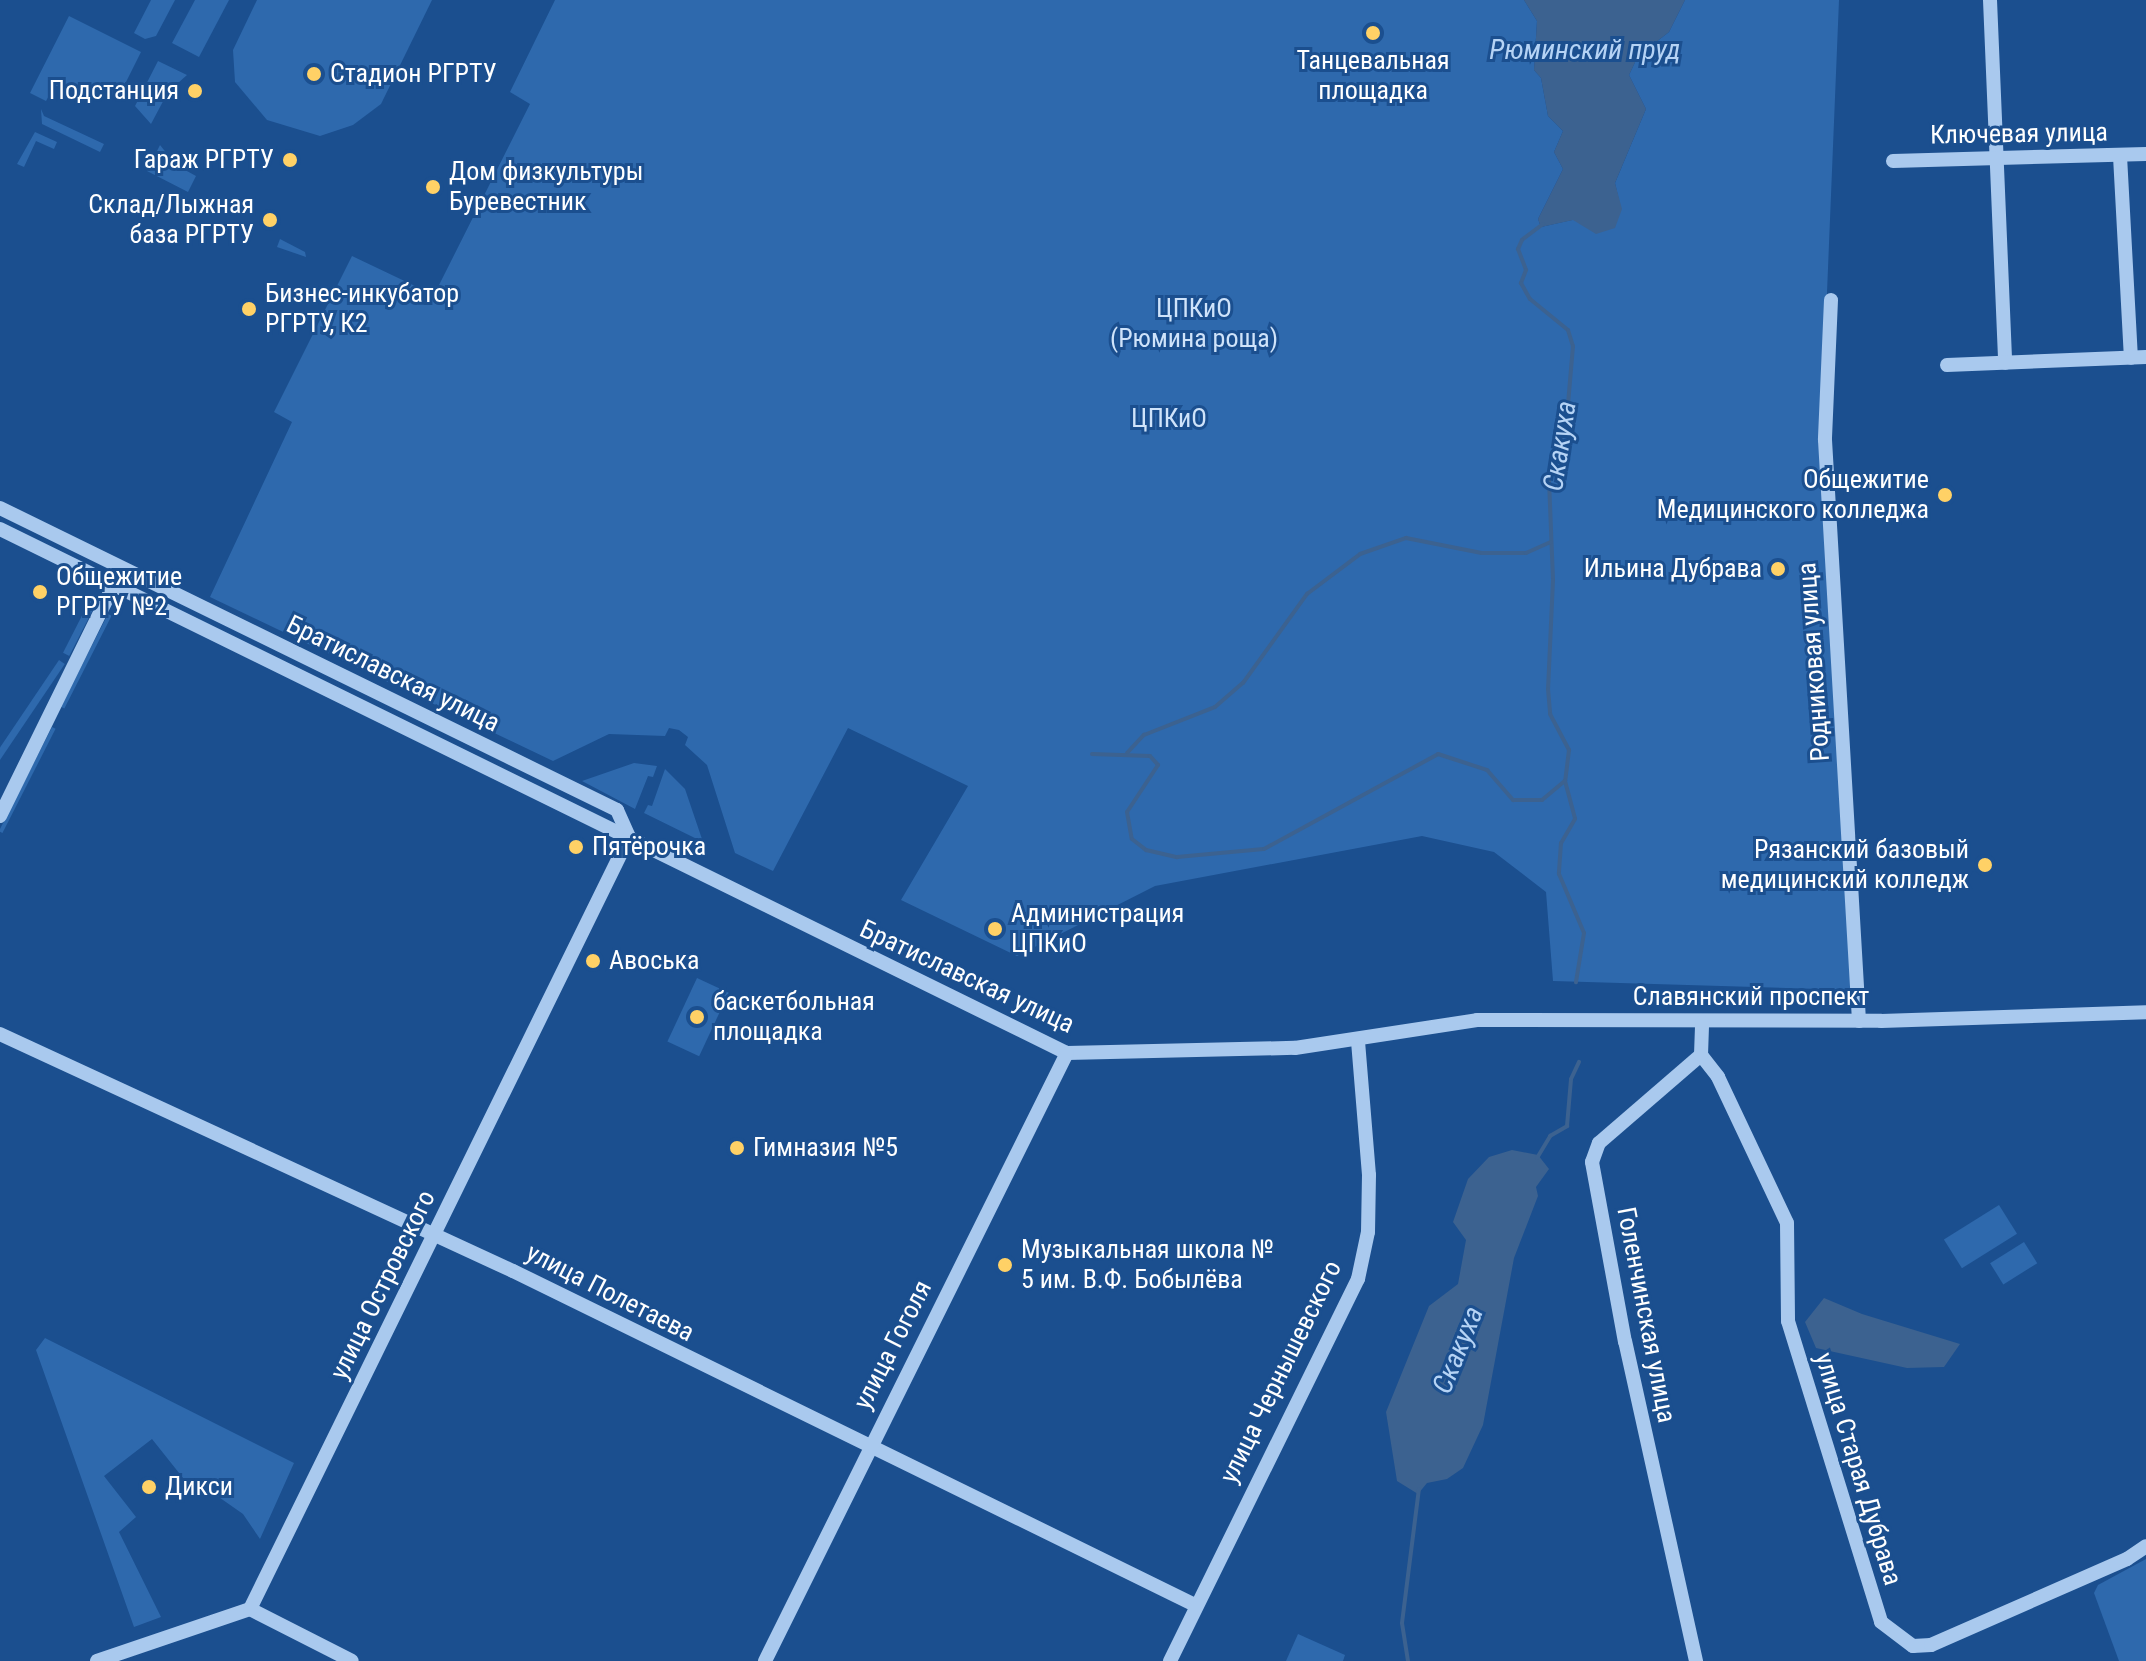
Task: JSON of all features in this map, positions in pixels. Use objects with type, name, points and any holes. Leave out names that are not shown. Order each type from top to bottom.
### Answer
[{"type":"street","points":[[1990,0],[2005,363]]},
{"type":"street","name":"Ключевая улица","points":[[1893,161],[1997,155],[2146,154]]},
{"type":"street","points":[[1947,365],[2138,357],[2120,156]]},
{"type":"street","name":"Родниковая улица","points":[[1831,300],[1825,440],[1859,1021]]},
{"type":"street","name":"Братиславская улица","points":[[0,508],[617,810],[629,837]]},
{"type":"street","name":"Братиславская улица","points":[[0,529],[1067,1053],[1234,1052],[1358,1040]]},
{"type":"street","points":[[0,816],[121,567]]},
{"type":"street","name":"улица Островского","points":[[250,1609],[629,837]]},
{"type":"street","name":"Славянский проспект","points":[[1358,1040],[1387,1030],[1477,1020],[1859,1021],[2146,1012]]},
{"type":"street","points":[[1701,1055],[1702,1022]]},
{"type":"street","name":"улица Полетаева","points":[[0,1034],[433,1236],[1193,1604]]},
{"type":"street","name":"улица Чернышевского","points":[[1170,1661],[1193,1604],[1358,1279],[1368,1232],[1369,1175],[1358,1040]]},
{"type":"street","name":"улица Гоголя","points":[[765,1661],[1067,1053]]},
{"type":"street","name":"улица Старая Дубрава","points":[[1701,1055],[1718,1077],[1787,1223],[1788,1321],[1881,1622],[1904,1642],[1931,1645],[2127,1559],[2146,1546]]},
{"type":"street","name":"Голенчинская улица","points":[[1696,1661],[1625,1342],[1592,1162],[1599,1143],[1701,1055]]},
{"type":"street","points":[[99,1661],[250,1609],[352,1661]]},
{"type":"green space","points":[[151,0],[175,0],[156,36],[145,39],[134,33]]},
{"type":"green space","points":[[195,0],[229,0],[199,57],[172,43]]},
{"type":"green space","name":"Стадион РГРТУ","points":[[257,0],[432,0],[381,104],[353,125],[320,136],[267,120],[235,82],[233,50]]},
{"type":"green space","name":"ЦПКиО","points":[[555,0],[1524,0],[1537,21],[1534,70],[1541,78],[1548,116],[1563,131],[1554,152],[1563,169],[1538,219],[1541,227],[1621,209],[1615,183],[1646,109],[1629,75],[1638,56],[1669,32],[1685,0],[1839,0],[1821,439],[1854,990],[1553,981],[1546,892],[1494,852],[1422,836],[1155,886],[1017,956],[901,900],[968,786],[848,728],[773,871],[735,853],[707,765],[685,745],[688,737],[679,730],[669,728],[665,736],[609,734],[553,761],[210,597],[292,422],[274,412],[352,256],[434,295],[530,104],[510,92]]},
{"type":"green space","points":[[69,16],[141,52],[118,98],[85,82],[78,96],[55,85],[46,101],[30,93]]},
{"type":"green space","points":[[158,61],[187,75],[168,92],[151,124],[135,106]]},
{"type":"green space","points":[[41,109],[44,116],[104,144],[100,152],[42,124]]},
{"type":"green space","points":[[35,132],[57,142],[54,149],[36,141],[24,167],[17,164]]},
{"type":"green space","points":[[160,145],[176,165],[196,176],[188,192],[147,171]]},
{"type":"green space","points":[[280,239],[305,252],[306,257],[277,247]]},
{"type":"green space","points":[[93,594],[99,597],[69,656],[63,653]]},
{"type":"green space","points":[[108,614],[112,616],[64,708],[61,707]]},
{"type":"green space","points":[[59,660],[65,664],[0,760],[0,747]]},
{"type":"green space","points":[[52,727],[56,729],[2,833],[0,829]]},
{"type":"green space","points":[[634,763],[657,766],[653,777],[648,776],[635,809],[582,781]]},
{"type":"green space","points":[[665,769],[685,789],[703,842],[644,813],[648,805],[652,806]]},
{"type":"green space","name":"баскетбольная площадка","points":[[697,978],[729,993],[699,1056],[667,1041]]},
{"type":"green space","points":[[1999,1205],[2017,1234],[1962,1268],[1944,1239]]},
{"type":"green space","points":[[2024,1242],[2037,1263],[2003,1284],[1990,1263]]},
{"type":"green space","points":[[45,1338],[294,1463],[260,1539],[243,1514],[193,1479],[187,1483],[152,1439],[104,1476],[136,1517],[119,1532],[161,1617],[134,1627],[36,1350]]},
{"type":"green space","points":[[2146,1559],[2146,1661],[2119,1661],[2094,1593],[2098,1585]]},
{"type":"green space","points":[[1298,1634],[1345,1655],[1343,1661],[1286,1661]]},
{"type":"water","name":"Рюминский пруд","points":[[1524,0],[1685,0],[1669,32],[1638,56],[1629,75],[1646,109],[1615,183],[1622,209],[1615,228],[1596,234],[1573,220],[1541,227],[1538,219],[1563,169],[1554,152],[1563,131],[1548,116],[1541,78],[1534,70],[1537,21]]},
{"type":"water","points":[[1512,1150],[1538,1155],[1549,1169],[1536,1187],[1538,1196],[1514,1258],[1483,1425],[1463,1468],[1447,1479],[1427,1483],[1418,1494],[1397,1481],[1386,1412],[1429,1306],[1458,1284],[1466,1240],[1453,1222],[1468,1179],[1489,1157]]},
{"type":"water","points":[[1824,1298],[1862,1314],[1960,1344],[1944,1367],[1907,1368],[1816,1348],[1805,1322]]},
{"type":"waterway","name":"Скакуха","points":[[1543,224],[1522,240],[1518,249],[1526,270],[1521,283],[1530,299],[1568,330],[1573,346],[1567,416],[1549,480],[1553,580],[1548,689],[1550,714],[1569,750],[1565,781],[1575,819],[1561,843],[1559,874],[1584,933],[1576,982]]},
{"type":"waterway","points":[[1127,753],[1144,735],[1215,707],[1243,683],[1307,594],[1360,554],[1406,538],[1482,553],[1526,553],[1551,542]]},
{"type":"waterway","points":[[1092,754],[1150,756],[1158,765],[1127,812],[1132,839],[1146,850],[1177,857],[1264,849],[1438,754],[1487,770],[1513,800],[1542,800],[1565,781]]},
{"type":"waterway","name":"Скакуха","points":[[1537,1158],[1550,1136],[1567,1126],[1571,1079],[1579,1062]]},
{"type":"waterway","name":"Скакуха","points":[[1408,1661],[1402,1623],[1419,1489]]},
{"type":"place","name":"Танцевальная площадка","points":[[1373,33]]},
{"type":"place","name":"Стадион РГРТУ","points":[[314,74]]},
{"type":"place","name":"Подстанция","points":[[195,91]]},
{"type":"place","name":"Гараж РГРТУ","points":[[290,160]]},
{"type":"place","name":"Дом физкультуры Буревестник","points":[[433,187]]},
{"type":"place","name":"Склад/Лыжная база РГРТУ","points":[[270,220]]},
{"type":"place","name":"Бизнес-инкубатор РГРТУ, К2","points":[[249,309]]},
{"type":"place","name":"Общежитие Медицинского колледжа","points":[[1945,495]]},
{"type":"place","name":"Ильина Дубрава","points":[[1778,569]]},
{"type":"place","name":"Общежитие РГРТУ №2","points":[[40,592]]},
{"type":"place","name":"Пятёрочка","points":[[576,847]]},
{"type":"place","name":"Рязанский базовый медицинский колледж","points":[[1985,865]]},
{"type":"place","name":"Администрация ЦПКиО","points":[[995,929]]},
{"type":"place","name":"Авоська","points":[[593,961]]},
{"type":"place","name":"баскетбольная площадка","points":[[697,1017]]},
{"type":"place","name":"Гимназия №5","points":[[737,1148]]},
{"type":"place","name":"Музыкальная школа № 5 им. В.Ф. Бобылёва","points":[[1005,1265]]},
{"type":"place","name":"Дикси","points":[[149,1487]]},
{"type":"park label","name":"ЦПКиО (Рюмина роща)","points":[[1194,324]]}]
